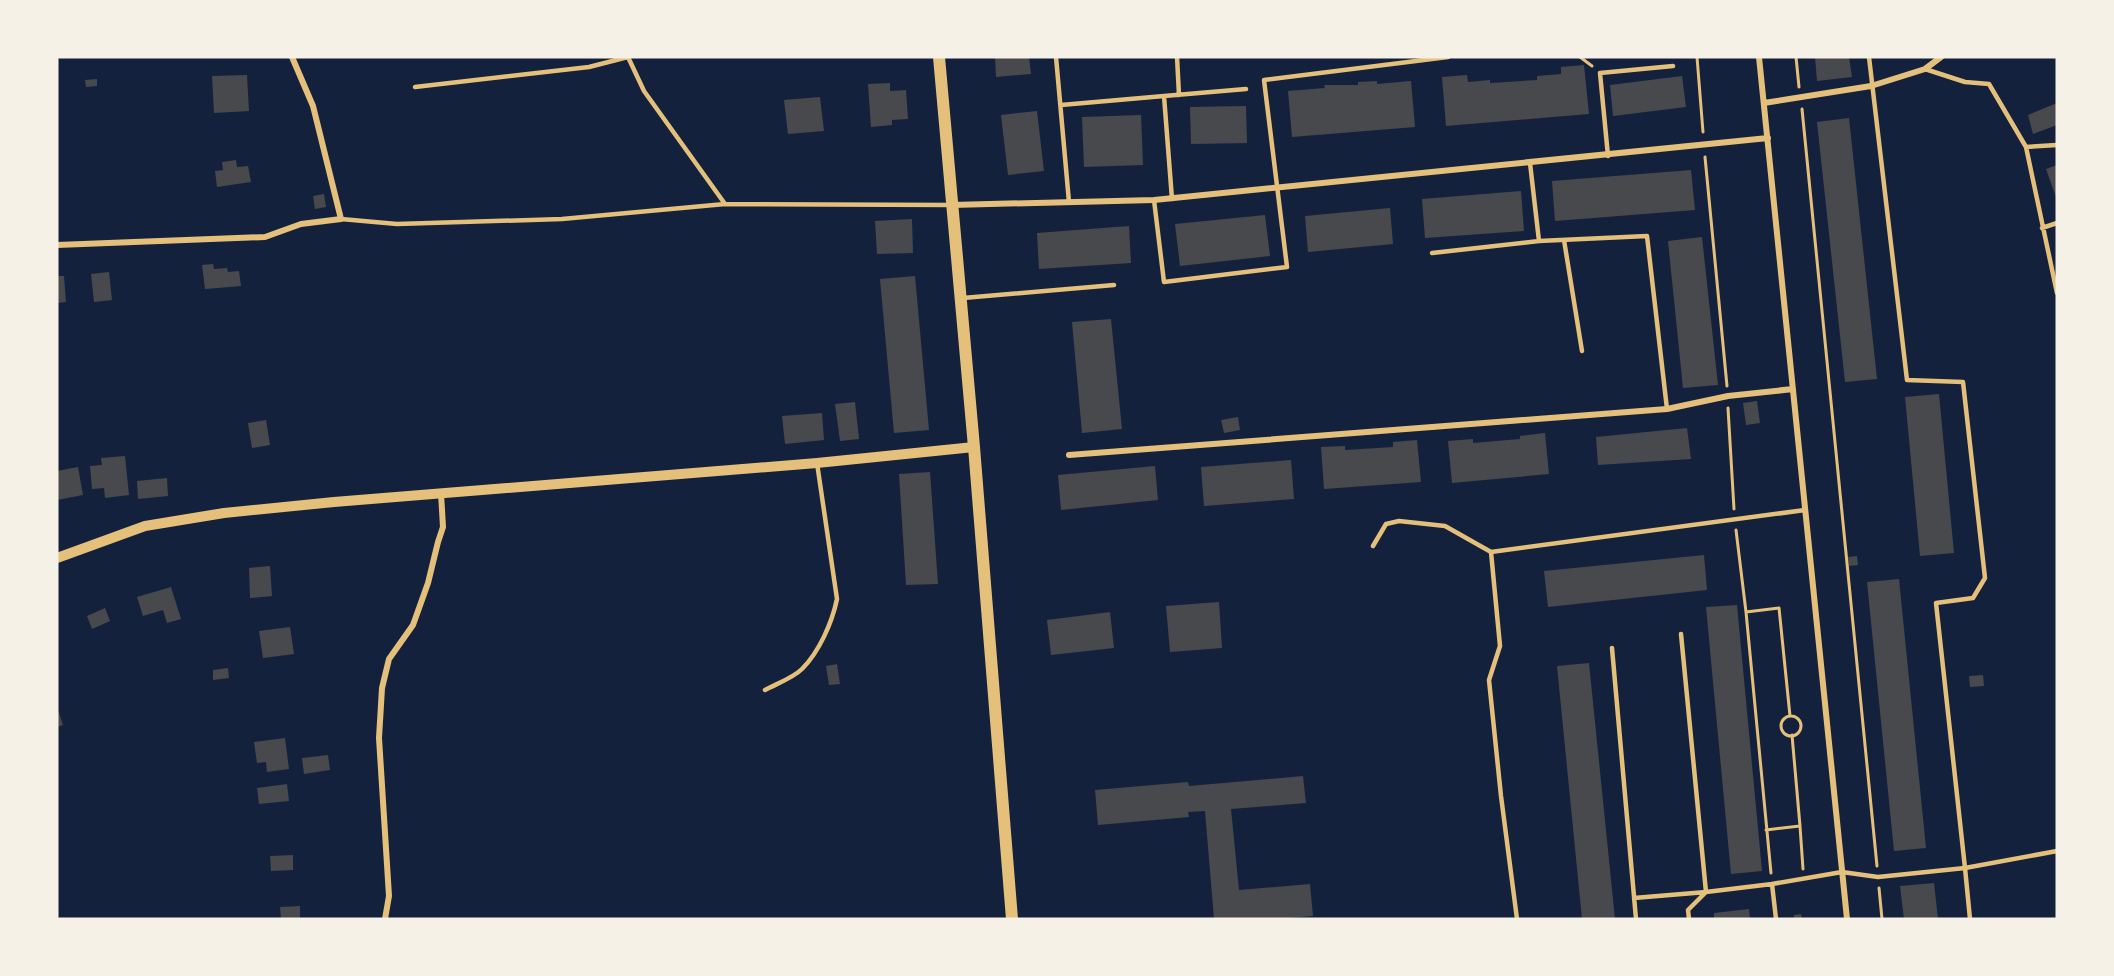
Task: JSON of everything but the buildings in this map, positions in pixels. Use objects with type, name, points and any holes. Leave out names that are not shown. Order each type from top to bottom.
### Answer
[{"type":"main road","points":[[939,57],[974,447],[1012,919]]},
{"type":"street","points":[[57,246],[265,237],[301,224],[341,219],[313,106],[292,57]]},
{"type":"street","points":[[1760,57],[1847,919]]},
{"type":"street","points":[[1764,103],[1871,86],[1925,69],[1941,57]]},
{"type":"street","points":[[952,205],[1154,200],[1608,156],[1768,138]]},
{"type":"street","points":[[1069,455],[1667,409],[1728,396],[1793,389]]},
{"type":"street","points":[[57,558],[145,526],[224,513],[817,463],[974,447]]},
{"type":"street","points":[[385,919],[389,896],[379,738],[382,688],[389,659],[413,625],[428,583],[443,527],[441,493]]},
{"type":"lane","points":[[415,87],[588,67],[628,57],[644,91],[725,204]]},
{"type":"lane","points":[[1056,57],[1069,202]]},
{"type":"lane","points":[[1176,57],[1179,95]]},
{"type":"lane","points":[[1154,200],[1164,282],[1287,267],[1264,80],[1448,57]]},
{"type":"lane","points":[[1869,57],[1907,380],[1963,382],[1984,578],[1973,598],[1936,603],[1970,919]]},
{"type":"lane","points":[[1608,156],[1600,73],[1673,66]]},
{"type":"lane","points":[[1925,69],[1965,82],[1989,84],[2026,147],[2057,293]]},
{"type":"lane","points":[[1061,105],[1246,89]]},
{"type":"lane","points":[[1164,96],[1172,198]]},
{"type":"lane","points":[[2026,147],[2057,145]]},
{"type":"lane","points":[[1530,163],[1539,242]]},
{"type":"lane","points":[[341,219],[397,224],[562,219],[725,204],[952,205]]},
{"type":"lane","points":[[2042,228],[2057,223]]},
{"type":"lane","points":[[1432,253],[1564,240],[1647,236],[1667,409]]},
{"type":"lane","points":[[1564,240],[1582,351]]},
{"type":"lane","points":[[960,298],[1114,285]]},
{"type":"lane","points":[[765,690],[800,671],[815,652],[835,610],[837,599],[817,463]]},
{"type":"lane","points":[[1373,546],[1386,524],[1399,521],[1445,526],[1491,552],[1805,510]]},
{"type":"lane","points":[[1491,552],[1500,646],[1489,680],[1517,919]]},
{"type":"lane","points":[[1681,634],[1706,892],[1689,910],[1689,919]]},
{"type":"lane","points":[[1612,648],[1636,919]]},
{"type":"lane","points":[[1634,898],[1772,884],[1842,872],[1878,877],[1965,868],[2057,851]]},
{"type":"lane","points":[[1772,884],[1776,919]]},
{"type":"path","points":[[1697,57],[1728,396],[1735,519],[1772,884]]},
{"type":"path","points":[[1796,57],[1882,919]]},
{"type":"path","points":[[1746,612],[1779,608],[1790,716]]},
{"type":"path","points":[[1790,716],[1797,718],[1801,724],[1799,732],[1792,735],[1784,733],[1781,725],[1786,717],[1790,716]]},
{"type":"path","points":[[1792,735],[1804,879]]},
{"type":"path","points":[[1766,830],[1800,826]]}]
